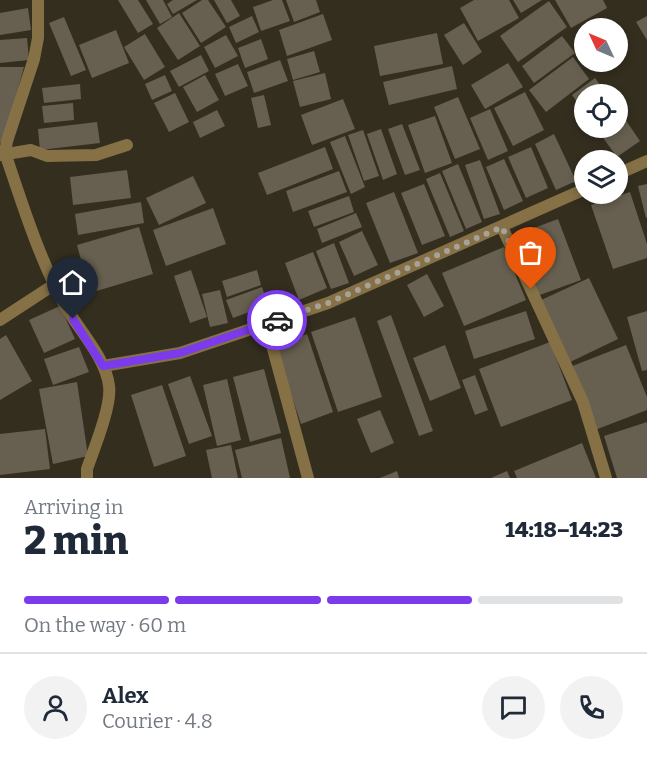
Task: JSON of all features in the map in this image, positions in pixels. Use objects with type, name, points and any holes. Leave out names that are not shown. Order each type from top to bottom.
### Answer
[{"type":"street","points":[[38,0],[38,38],[34,59],[3,154],[32,231],[63,303],[103,366],[109,384],[110,397],[87,469],[87,478]]},
{"type":"street","points":[[3,154],[31,150],[47,156],[69,157],[96,155],[127,145]]},
{"type":"street","points":[[628,170],[647,161]]},
{"type":"street","points":[[103,366],[180,353],[328,303],[574,194]]},
{"type":"street","points":[[502,227],[583,402],[606,478]]},
{"type":"street","points":[[0,320],[55,284]]},
{"type":"street","points":[[266,323],[308,478]]},
{"type":"building","points":[[118,0],[138,0],[153,24],[138,33]]},
{"type":"building","points":[[146,0],[163,0],[172,17],[160,24]]},
{"type":"building","points":[[173,0],[197,0],[173,14],[167,4]]},
{"type":"building","points":[[202,0],[208,0],[226,27],[201,43],[182,13]]},
{"type":"building","points":[[214,0],[231,0],[240,16],[227,23]]},
{"type":"building","points":[[273,0],[282,0],[290,21],[261,31],[253,7]]},
{"type":"building","points":[[286,0],[316,0],[320,12],[294,22]]},
{"type":"building","points":[[474,0],[509,0],[519,18],[478,41],[460,8]]},
{"type":"building","points":[[513,0],[542,0],[521,13]]},
{"type":"building","points":[[555,0],[603,0],[607,8],[589,18],[574,18],[574,26],[571,28]]},
{"type":"building","points":[[549,1],[567,27],[518,62],[500,36]]},
{"type":"building","points":[[28,8],[31,30],[0,35],[0,13]]},
{"type":"building","points":[[179,13],[200,46],[178,60],[157,28]]},
{"type":"building","points":[[323,14],[332,40],[287,56],[279,30]]},
{"type":"building","points":[[252,16],[259,32],[236,43],[229,27]]},
{"type":"building","points":[[647,16],[647,40],[636,22]]},
{"type":"building","points":[[64,17],[86,70],[71,76],[49,23]]},
{"type":"building","points":[[464,23],[482,52],[463,65],[444,35]]},
{"type":"building","points":[[116,30],[129,63],[92,78],[79,45]]},
{"type":"building","points":[[437,33],[443,64],[380,76],[374,46]]},
{"type":"building","points":[[145,34],[165,67],[144,80],[124,47]]},
{"type":"building","points":[[226,35],[238,56],[215,68],[204,47]]},
{"type":"building","points":[[562,36],[574,52],[534,83],[522,66]]},
{"type":"building","points":[[27,38],[29,60],[0,63],[0,40]]},
{"type":"building","points":[[261,39],[268,59],[245,68],[238,48]]},
{"type":"building","points":[[314,51],[320,72],[293,80],[287,59]]},
{"type":"building","points":[[201,55],[209,71],[179,87],[170,71]]},
{"type":"building","points":[[573,57],[574,72],[584,72],[589,79],[582,84],[574,84],[574,91],[546,112],[529,90]]},
{"type":"building","points":[[280,60],[288,81],[254,93],[247,72]]},
{"type":"building","points":[[508,63],[523,87],[485,109],[471,85]]},
{"type":"building","points":[[238,64],[248,86],[225,96],[215,74]]},
{"type":"building","points":[[452,66],[457,89],[389,105],[383,82]]},
{"type":"building","points":[[0,67],[24,67],[3,143],[0,143]]},
{"type":"building","points":[[325,73],[331,99],[300,107],[293,81]]},
{"type":"building","points":[[165,75],[172,91],[152,100],[145,84]]},
{"type":"building","points":[[205,75],[219,100],[197,112],[183,87]]},
{"type":"building","points":[[595,78],[600,84],[587,84]]},
{"type":"building","points":[[80,84],[81,99],[44,103],[42,88]]},
{"type":"building","points":[[525,92],[544,130],[513,146],[494,108]]},
{"type":"building","points":[[175,93],[189,122],[169,132],[154,103]]},
{"type":"building","points":[[264,95],[271,125],[258,128],[251,98]]},
{"type":"building","points":[[458,97],[480,149],[455,159],[434,107]]},
{"type":"building","points":[[343,99],[355,129],[312,145],[301,115]]},
{"type":"building","points":[[73,103],[74,120],[44,123],[42,106]]},
{"type":"building","points":[[490,109],[508,151],[488,160],[470,118]]},
{"type":"building","points":[[217,110],[225,126],[200,138],[193,122]]},
{"type":"building","points":[[435,116],[452,163],[425,173],[408,125]]},
{"type":"building","points":[[97,122],[100,143],[40,150],[38,129]]},
{"type":"building","points":[[402,124],[420,170],[405,175],[388,129]]},
{"type":"building","points":[[628,124],[640,141],[627,150],[612,150],[603,138],[628,138]]},
{"type":"building","points":[[381,129],[397,174],[383,180],[367,134]]},
{"type":"building","points":[[363,130],[379,176],[364,181],[348,135]]},
{"type":"building","points":[[554,134],[574,177],[574,182],[556,190],[535,144]]},
{"type":"building","points":[[345,136],[365,187],[351,194],[330,142]]},
{"type":"building","points":[[325,147],[333,169],[267,195],[258,173]]},
{"type":"building","points":[[531,147],[548,188],[526,198],[508,157]]},
{"type":"building","points":[[504,159],[523,201],[504,210],[486,167]]},
{"type":"building","points":[[480,160],[500,214],[484,219],[465,165]]},
{"type":"building","points":[[458,164],[482,222],[466,229],[442,171]]},
{"type":"building","points":[[127,170],[131,198],[73,205],[70,177]]},
{"type":"building","points":[[339,171],[347,192],[293,212],[286,191]]},
{"type":"building","points":[[440,173],[464,231],[450,237],[426,179]]},
{"type":"building","points":[[193,176],[206,203],[159,225],[146,198]]},
{"type":"building","points":[[424,184],[445,236],[422,245],[401,193]]},
{"type":"building","points":[[647,184],[647,217],[646,218],[638,186]]},
{"type":"building","points":[[394,192],[418,253],[390,263],[366,203]]},
{"type":"building","points":[[630,192],[647,244],[647,258],[613,269],[591,205],[628,204],[628,193]]},
{"type":"building","points":[[349,196],[354,212],[314,227],[308,211]]},
{"type":"building","points":[[141,202],[144,223],[78,235],[75,214]]},
{"type":"building","points":[[213,208],[226,244],[166,266],[153,230]]},
{"type":"building","points":[[356,213],[362,227],[322,243],[317,229]]},
{"type":"building","points":[[558,219],[581,280],[537,296],[515,235]]},
{"type":"building","points":[[139,227],[153,274],[90,293],[77,245]]},
{"type":"building","points":[[362,231],[378,265],[354,276],[339,242]]},
{"type":"building","points":[[334,243],[349,283],[331,289],[316,251]]},
{"type":"building","points":[[504,247],[526,300],[464,326],[442,273]]},
{"type":"building","points":[[313,252],[327,288],[299,300],[285,263]]},
{"type":"building","points":[[191,270],[207,317],[190,323],[174,276]]},
{"type":"building","points":[[257,270],[261,285],[227,297],[222,281]]},
{"type":"building","points":[[427,274],[444,306],[424,317],[407,285]]},
{"type":"building","points":[[589,278],[618,339],[568,363],[539,301]]},
{"type":"building","points":[[262,287],[268,305],[233,318],[226,300]]},
{"type":"building","points":[[220,290],[228,323],[210,327],[202,294]]},
{"type":"building","points":[[60,306],[75,339],[44,353],[29,320]]},
{"type":"building","points":[[526,311],[535,339],[474,359],[465,331]]},
{"type":"building","points":[[647,311],[647,370],[642,371],[627,317]]},
{"type":"building","points":[[391,315],[433,431],[419,436],[377,321]]},
{"type":"building","points":[[355,317],[382,397],[338,412],[311,332]]},
{"type":"building","points":[[307,334],[333,412],[301,424],[275,346]]},
{"type":"building","points":[[6,335],[32,381],[0,400],[0,339]]},
{"type":"building","points":[[550,342],[572,400],[501,427],[479,369]]},
{"type":"building","points":[[445,345],[461,388],[430,401],[413,358]]},
{"type":"building","points":[[626,345],[647,397],[647,410],[595,430],[570,367]]},
{"type":"building","points":[[79,347],[89,372],[53,385],[44,359]]},
{"type":"building","points":[[264,369],[281,433],[250,442],[233,377]]},
{"type":"building","points":[[475,375],[488,410],[475,415],[462,380]]},
{"type":"building","points":[[190,376],[212,436],[189,444],[168,384]]},
{"type":"building","points":[[227,379],[241,440],[217,446],[203,385]]},
{"type":"building","points":[[77,382],[88,456],[53,464],[39,389]]},
{"type":"building","points":[[162,385],[186,456],[154,467],[131,395]]},
{"type":"building","points":[[380,410],[394,443],[371,453],[357,419]]},
{"type":"building","points":[[647,422],[647,478],[617,478],[604,436]]},
{"type":"building","points":[[45,429],[50,469],[0,475],[0,434]]},
{"type":"building","points":[[281,438],[290,478],[242,478],[235,450]]},
{"type":"building","points":[[582,443],[596,478],[517,478],[514,471]]},
{"type":"building","points":[[231,445],[238,478],[212,478],[206,450]]},
{"type":"building","points":[[397,471],[399,478],[380,478]]},
{"type":"building","points":[[507,471],[510,478],[491,478]]},
{"type":"way so far","points":[[277,320],[328,303],[502,227],[531,289]]},
{"type":"route","points":[[73,319],[103,366],[180,353],[277,320]]}]
